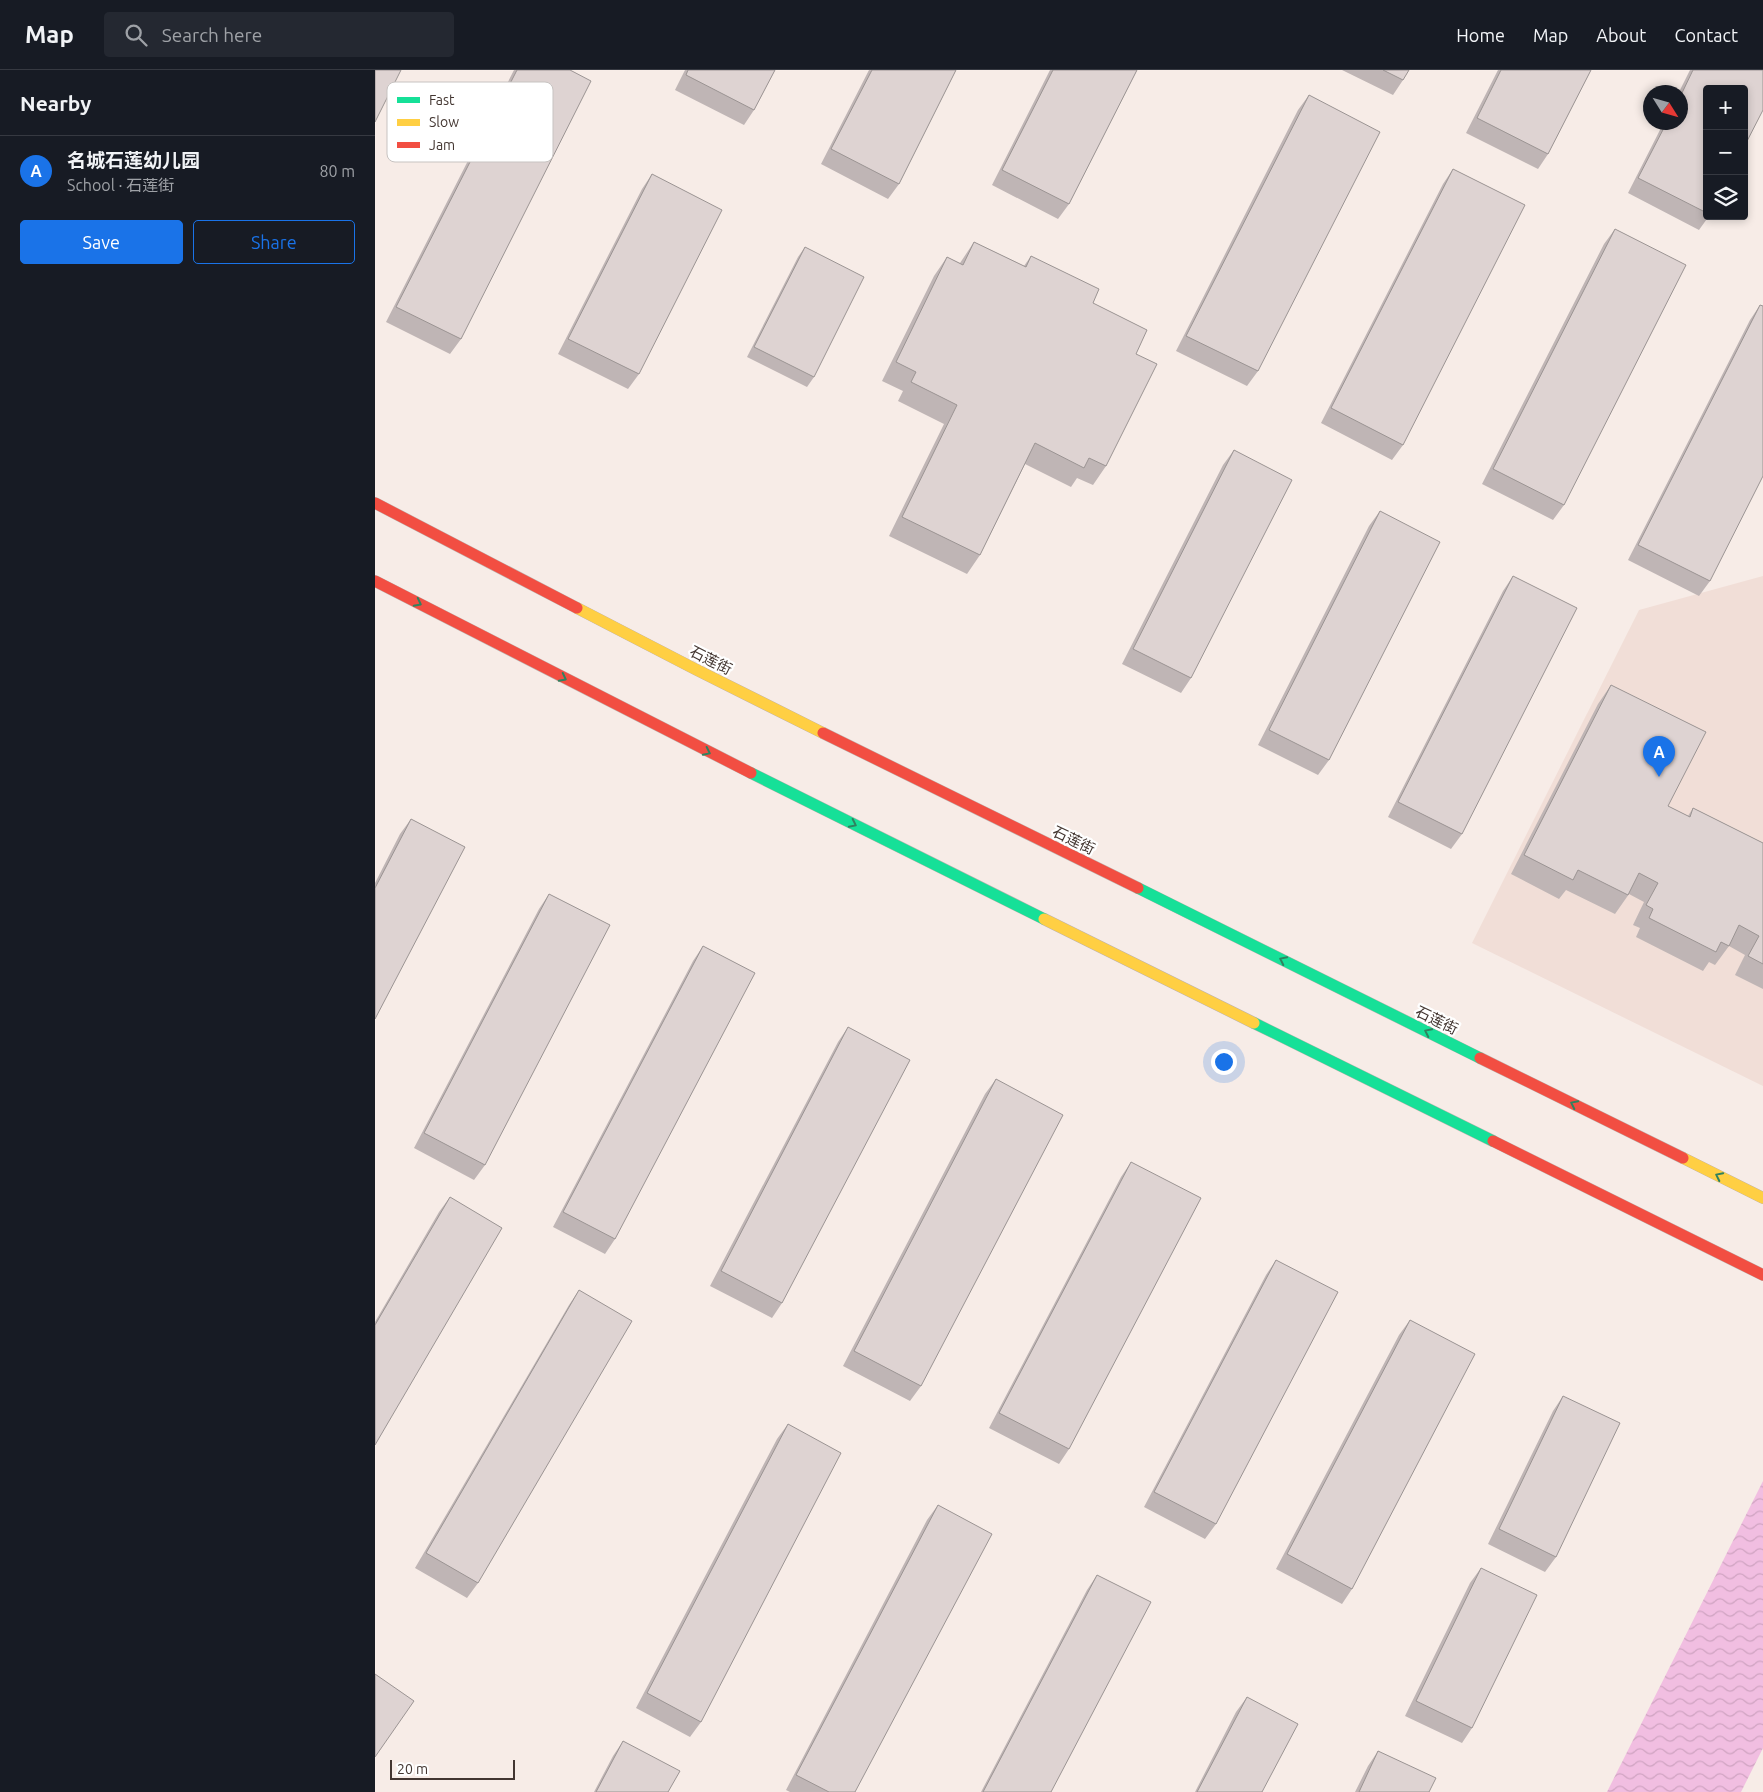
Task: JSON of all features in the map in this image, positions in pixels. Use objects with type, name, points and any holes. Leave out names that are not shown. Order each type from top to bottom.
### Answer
[{"type":"main road","name":"石莲街","points":[[375,503],[695,669],[1763,1198]]},
{"type":"main road","points":[[375,580],[664,730],[1763,1275]]},
{"type":"shaded area","points":[[1763,576],[1763,1086],[1472,943],[1639,610]]},
{"type":"water","points":[[1763,1481],[1763,1748],[1741,1792],[1607,1792]]},
{"type":"building","points":[[375,70],[401,70],[395,82],[387,82],[387,98],[375,122]]},
{"type":"building","points":[[517,70],[570,70],[591,81],[553,156],[553,82],[511,82]]},
{"type":"building","points":[[688,70],[775,70],[754,110],[686,75]]},
{"type":"building","points":[[872,70],[956,70],[899,184],[831,149]]},
{"type":"building","points":[[1053,70],[1137,70],[1069,204],[1002,170]]},
{"type":"building","points":[[1383,70],[1409,70],[1403,80]]},
{"type":"building","points":[[1501,70],[1591,70],[1548,154],[1477,118]]},
{"type":"building","points":[[1693,70],[1763,70],[1763,110],[1748,139],[1748,85],[1703,85],[1703,211],[1638,178],[1663,130],[1688,130],[1688,85],[1686,85]]},
{"type":"building","points":[[1309,95],[1380,132],[1258,371],[1186,336]]},
{"type":"building","points":[[470,162],[550,162],[461,339],[396,307]]},
{"type":"building","points":[[1453,169],[1525,205],[1403,445],[1331,408]]},
{"type":"building","points":[[652,174],[722,210],[639,374],[568,339]]},
{"type":"building","points":[[1615,229],[1686,265],[1564,505],[1493,469]]},
{"type":"building","points":[[974,242],[1026,267],[1031,256],[1099,289],[1093,303],[1147,330],[1136,354],[1157,364],[1106,466],[1089,458],[1084,468],[1035,443],[980,555],[902,517],[957,405],[911,382],[916,372],[896,362],[947,257],[963,265]]},
{"type":"building","points":[[805,247],[864,277],[814,377],[754,347]]},
{"type":"building","points":[[1760,305],[1763,306],[1763,476],[1710,581],[1638,545]]},
{"type":"building","points":[[1234,450],[1292,480],[1191,678],[1133,649]]},
{"type":"building","points":[[1380,511],[1440,542],[1329,760],[1269,730]]},
{"type":"building","points":[[1513,576],[1577,608],[1462,834],[1398,802]]},
{"type":"building","points":[[1611,685],[1706,732],[1668,806],[1690,817],[1693,808],[1763,843],[1763,964],[1748,956],[1759,936],[1739,925],[1729,946],[1721,942],[1716,952],[1649,918],[1653,909],[1646,905],[1658,883],[1639,873],[1628,895],[1578,870],[1573,880],[1524,855]]},
{"type":"building","points":[[411,819],[465,847],[375,1019],[375,888]]},
{"type":"building","points":[[549,894],[610,925],[485,1165],[424,1133]]},
{"type":"building","points":[[703,946],[755,973],[615,1239],[563,1212]]},
{"type":"building","points":[[848,1027],[910,1060],[782,1303],[721,1271]]},
{"type":"building","points":[[996,1079],[1063,1115],[921,1386],[854,1351]]},
{"type":"building","points":[[1131,1162],[1201,1198],[1069,1449],[999,1413]]},
{"type":"building","points":[[450,1197],[502,1228],[375,1445],[375,1325]]},
{"type":"building","points":[[1276,1260],[1338,1292],[1216,1524],[1154,1492]]},
{"type":"building","points":[[579,1290],[632,1321],[478,1583],[426,1553]]},
{"type":"building","points":[[1410,1320],[1475,1354],[1352,1589],[1287,1554]]},
{"type":"building","points":[[1563,1396],[1620,1423],[1556,1557],[1499,1529]]},
{"type":"building","points":[[788,1424],[841,1453],[701,1722],[647,1693]]},
{"type":"building","points":[[938,1505],[992,1534],[855,1792],[829,1792],[796,1775]]},
{"type":"building","points":[[1481,1568],[1537,1595],[1472,1728],[1416,1701]]},
{"type":"building","points":[[1097,1575],[1151,1602],[1051,1792],[983,1792]]},
{"type":"building","points":[[375,1674],[414,1701],[375,1757]]},
{"type":"building","points":[[1247,1697],[1298,1724],[1262,1792],[1197,1792]]},
{"type":"building","points":[[623,1741],[680,1771],[668,1792],[596,1792]]},
{"type":"building","points":[[1378,1751],[1436,1778],[1429,1792],[1359,1792]]},
{"type":"traffic: fast","points":[[751,773],[1044,919]]},
{"type":"traffic: fast","points":[[1138,888],[1480,1058]]},
{"type":"traffic: fast","points":[[1254,1023],[1493,1141]]},
{"type":"traffic: slow","points":[[577,608],[823,733]]},
{"type":"traffic: slow","points":[[1044,919],[1254,1023]]},
{"type":"traffic: slow","points":[[1683,1158],[1763,1198]]},
{"type":"traffic: jam","points":[[375,503],[577,608]]},
{"type":"traffic: jam","points":[[375,581],[751,773]]},
{"type":"traffic: jam","points":[[823,733],[1138,888]]},
{"type":"traffic: jam","points":[[1480,1058],[1683,1158]]},
{"type":"traffic: jam","points":[[1493,1141],[1763,1275]]},
{"type":"place","name":"名城石莲幼儿园","points":[[1659,777]]}]
